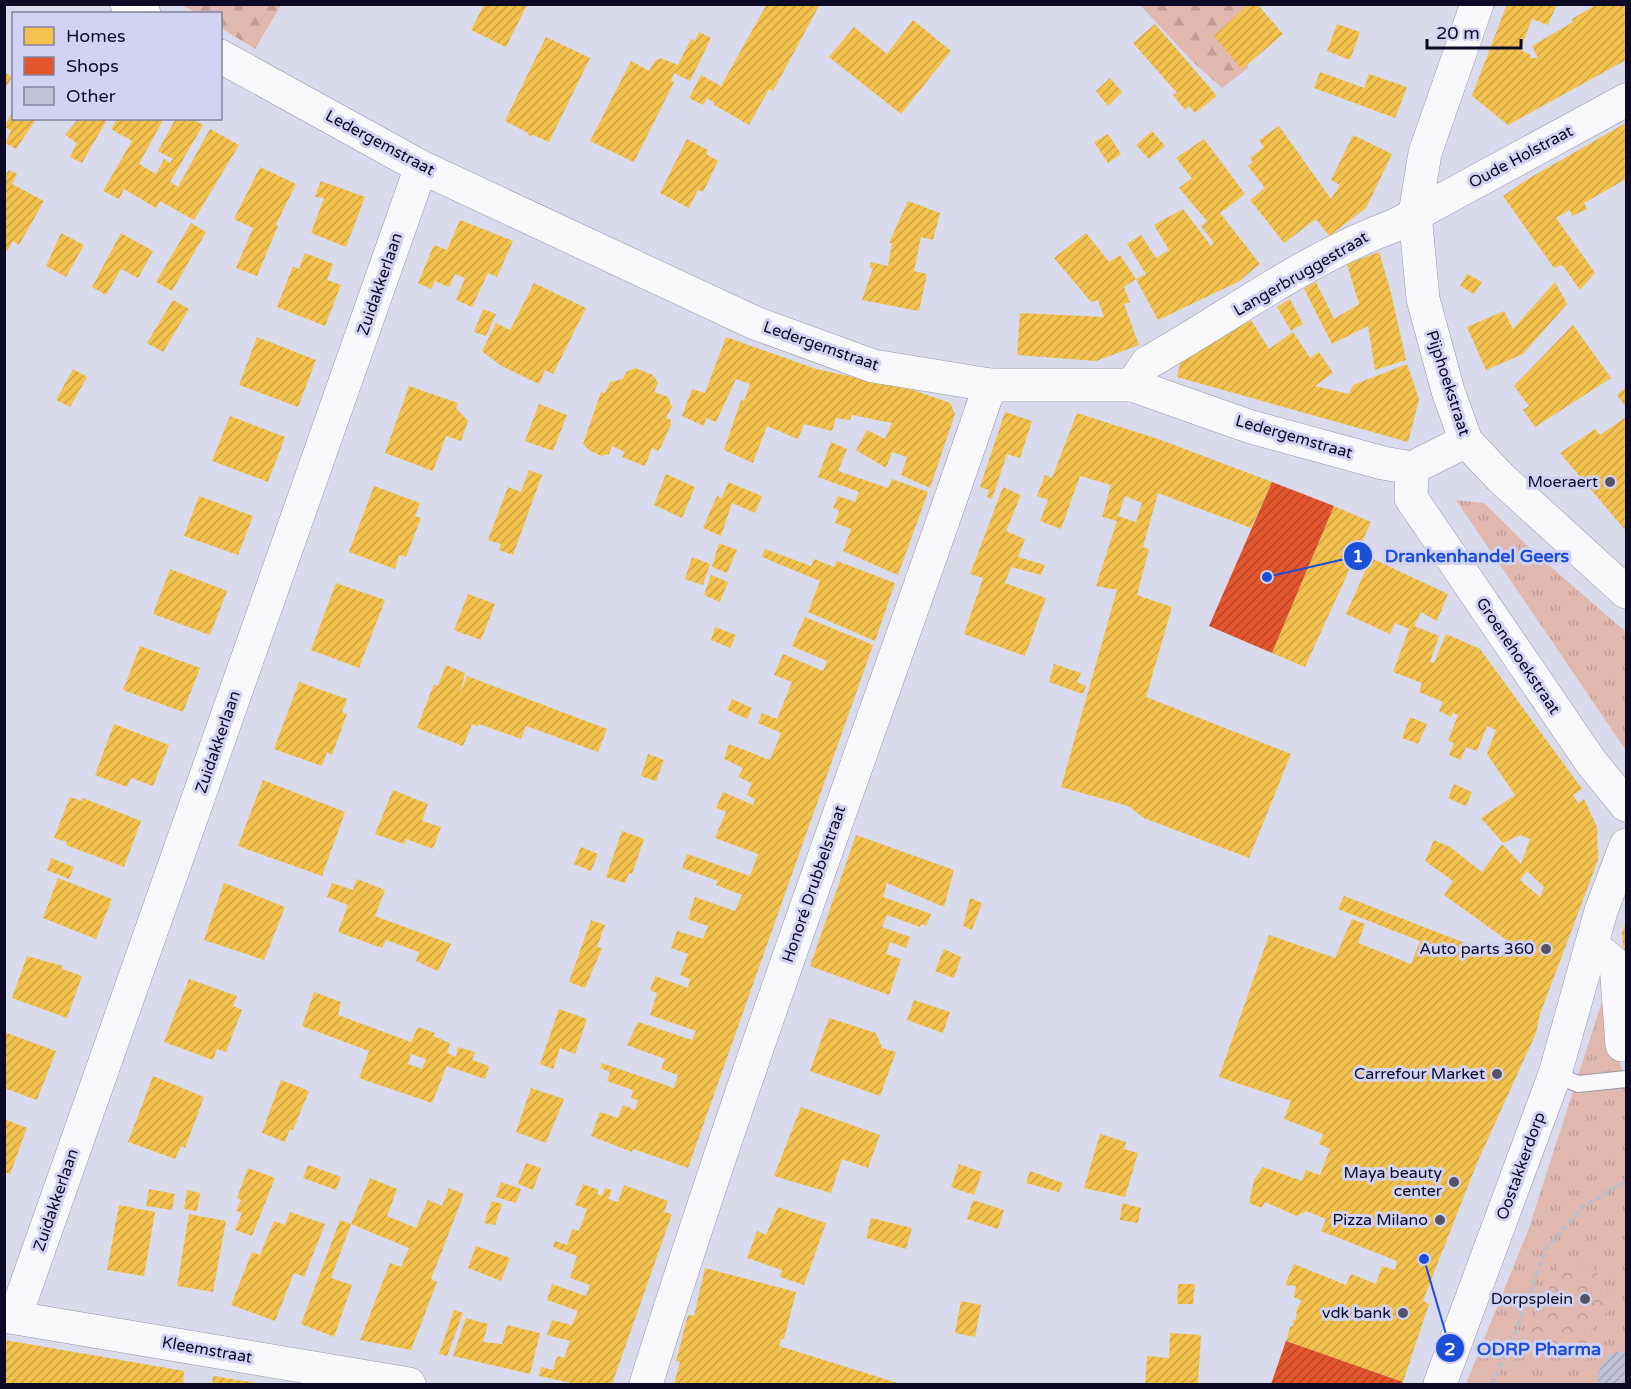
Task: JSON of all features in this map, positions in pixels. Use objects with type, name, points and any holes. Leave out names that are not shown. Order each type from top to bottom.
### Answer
[{"type":"street","points":[[128,4],[141,12]]},
{"type":"street","points":[[1415,214],[1425,153],[1477,4]]},
{"type":"street","name":"Ledergemstraat","points":[[222,57],[421,166],[755,323],[873,366],[990,385],[1132,385],[1251,427],[1383,463],[1412,468]]},
{"type":"street","name":"Oude Holstraat","points":[[1415,214],[1626,100]]},
{"type":"street","name":"Zuidakkerlaan","points":[[10,1317],[421,166]]},
{"type":"street","name":"Langerbruggestraat","points":[[1132,385],[1147,363],[1309,266],[1415,214]]},
{"type":"street","name":"Pijphoekstraat","points":[[1415,214],[1423,299],[1448,391],[1466,441],[1501,478],[1626,592]]},
{"type":"street","name":"Honoré Drubbelstraat","points":[[646,1384],[834,824],[932,556],[990,385]]},
{"type":"street","points":[[1412,468],[1466,441]]},
{"type":"street","name":"Groenehoekstraat","points":[[1412,468],[1411,498],[1591,762],[1626,805]]},
{"type":"street","name":"Oostakkerdorp","points":[[1440,1384],[1555,1074],[1601,911],[1626,845]]},
{"type":"street","points":[[1592,945],[1616,965],[1622,1045]]},
{"type":"street","name":"Kleemstraat","points":[[10,1317],[409,1384]]},
{"type":"lane","points":[[1555,1074],[1578,1084],[1626,1079]]},
{"type":"path","points":[[1492,1384],[1515,1333],[1546,1249],[1583,1207],[1626,1181]]},
{"type":"green space","points":[[182,5],[281,5],[255,49],[222,29],[222,12],[195,12]]},
{"type":"green space","points":[[1140,5],[1251,5],[1248,68],[1222,88],[1192,61]]},
{"type":"green space","points":[[1456,500],[1484,503],[1536,554],[1626,632],[1625,749]]},
{"type":"green space","points":[[1604,995],[1626,1087],[1626,1384],[1466,1384],[1529,1228]]},
{"type":"green space","points":[[1560,1263],[1591,1264],[1618,1305],[1595,1323],[1592,1327],[1587,1352],[1578,1357],[1527,1334]]},
{"type":"building: Homes","points":[[767,4],[820,4],[773,91],[769,89],[749,125],[714,105],[715,103],[707,98],[703,105],[689,98],[701,75],[721,86]]},
{"type":"building: Homes","points":[[1249,4],[1257,4],[1283,34],[1242,69],[1214,36]]},
{"type":"building: Homes","points":[[1507,4],[1557,4],[1548,25],[1532,19],[1520,50],[1531,55],[1530,58],[1538,58],[1532,46],[1573,22],[1572,19],[1597,4],[1626,4],[1626,60],[1508,125],[1472,96]]},
{"type":"building: Homes","points":[[484,5],[527,5],[506,47],[471,30]]},
{"type":"building: Homes","points":[[913,20],[951,51],[901,114],[829,57],[854,27],[887,54]]},
{"type":"building: Homes","points":[[1155,24],[1217,96],[1195,113],[1189,106],[1185,110],[1173,95],[1177,93],[1133,43]]},
{"type":"building: Homes","points":[[1337,24],[1360,32],[1350,60],[1327,51]]},
{"type":"building: Homes","points":[[699,32],[711,38],[690,81],[674,73],[671,81],[674,82],[634,162],[590,141],[631,61],[649,71],[655,61],[660,58],[678,65],[691,39],[695,41]]},
{"type":"building: Homes","points":[[546,37],[590,58],[549,142],[533,135],[529,136],[528,133],[505,121]]},
{"type":"building: Homes","points":[[4,72],[12,77],[4,91]]},
{"type":"building: Homes","points":[[1320,72],[1364,88],[1369,74],[1407,87],[1395,118],[1314,88]]},
{"type":"building: Homes","points":[[1110,78],[1122,92],[1108,106],[1096,91]]},
{"type":"building: Homes","points":[[12,113],[12,120],[36,120],[16,149],[5,143],[11,131],[4,126]]},
{"type":"building: Homes","points":[[77,120],[107,120],[82,163],[70,157],[77,143],[65,135]]},
{"type":"building: Homes","points":[[117,120],[163,120],[139,164],[156,174],[164,159],[170,163],[173,159],[158,151],[175,120],[194,120],[203,125],[170,182],[178,187],[210,129],[239,145],[194,220],[160,201],[156,208],[124,189],[119,199],[103,191],[132,141],[111,129]]},
{"type":"building: Homes","points":[[1626,123],[1626,179],[1584,203],[1587,209],[1572,216],[1570,210],[1556,218],[1595,273],[1580,290],[1562,265],[1554,268],[1503,196],[1528,179]]},
{"type":"building: Homes","points":[[1279,126],[1331,199],[1340,185],[1331,180],[1353,135],[1392,154],[1366,208],[1329,236],[1316,219],[1284,243],[1250,200],[1265,188],[1248,166],[1253,162],[1250,158],[1264,147],[1259,140]]},
{"type":"building: Homes","points":[[1152,131],[1165,146],[1149,159],[1136,145]]},
{"type":"building: Homes","points":[[1108,134],[1121,154],[1108,163],[1094,142]]},
{"type":"building: Homes","points":[[687,139],[708,150],[706,154],[718,161],[703,192],[698,190],[689,208],[660,193]]},
{"type":"building: Homes","points":[[1204,139],[1245,194],[1220,213],[1260,264],[1238,282],[1158,320],[1136,279],[1146,274],[1127,244],[1141,235],[1156,258],[1169,250],[1154,225],[1183,209],[1211,246],[1214,243],[1201,226],[1207,221],[1179,188],[1192,178],[1176,158]]},
{"type":"building: Homes","points":[[260,167],[296,184],[276,225],[278,226],[257,276],[236,268],[253,228],[234,219]]},
{"type":"building: Homes","points":[[9,170],[17,174],[12,184],[44,201],[19,245],[13,241],[7,251],[4,249],[4,177]]},
{"type":"building: Homes","points":[[321,181],[365,197],[346,247],[311,233],[324,198],[315,197]]},
{"type":"building: Homes","points":[[908,201],[940,213],[933,240],[921,237],[914,271],[927,274],[919,311],[862,300],[873,268],[870,268],[871,262],[888,266],[892,243],[889,243]]},
{"type":"building: Homes","points":[[460,220],[513,241],[497,277],[488,273],[472,307],[456,300],[465,278],[455,274],[449,287],[435,281],[431,289],[418,283],[434,245],[447,250]]},
{"type":"building: Homes","points":[[191,223],[206,232],[172,291],[156,282]]},
{"type":"building: Homes","points":[[61,233],[84,245],[66,277],[46,266]]},
{"type":"building: Homes","points":[[121,233],[153,251],[138,278],[121,269],[106,295],[92,287]]},
{"type":"building: Homes","points":[[1086,233],[1109,262],[1120,255],[1136,279],[1124,287],[1130,302],[1124,304],[1139,345],[1096,361],[1017,355],[1020,313],[1104,317],[1098,300],[1091,302],[1054,258]]},
{"type":"building: Homes","points":[[1379,252],[1406,360],[1375,370],[1368,326],[1332,344],[1304,289],[1316,282],[1334,319],[1359,304],[1347,264]]},
{"type":"building: Homes","points":[[305,253],[333,264],[327,280],[341,285],[325,326],[277,307],[293,266],[299,269]]},
{"type":"building: Homes","points":[[1467,274],[1482,282],[1474,294],[1460,286]]},
{"type":"building: Homes","points":[[1555,282],[1567,304],[1523,354],[1486,370],[1467,327],[1504,311],[1513,329]]},
{"type":"building: Homes","points":[[534,283],[586,308],[553,374],[545,370],[539,384],[500,365],[482,351],[496,323],[510,330]]},
{"type":"building: Homes","points":[[1290,299],[1303,324],[1291,331],[1277,307]]},
{"type":"building: Homes","points":[[173,300],[189,309],[163,352],[147,343]]},
{"type":"building: Homes","points":[[483,309],[496,314],[486,336],[474,332]]},
{"type":"building: Homes","points":[[1251,320],[1269,349],[1293,332],[1310,358],[1319,352],[1333,373],[1315,386],[1349,394],[1353,385],[1407,364],[1419,399],[1408,442],[1177,377],[1180,363]]},
{"type":"building: Homes","points":[[1573,325],[1611,378],[1535,427],[1523,410],[1529,406],[1514,386]]},
{"type":"building: Homes","points":[[257,337],[316,360],[298,407],[239,385]]},
{"type":"building: Homes","points":[[726,337],[816,369],[913,390],[950,403],[955,414],[930,488],[901,475],[907,457],[892,452],[886,468],[856,450],[867,430],[885,439],[892,423],[852,415],[850,420],[836,418],[832,431],[804,424],[798,439],[767,426],[753,463],[724,450],[741,400],[744,401],[750,384],[736,379],[716,422],[706,418],[704,426],[682,416],[692,389],[705,393]]},
{"type":"building: Homes","points":[[635,368],[653,375],[658,383],[654,392],[668,397],[672,407],[666,418],[671,420],[671,424],[661,447],[658,451],[652,448],[645,466],[622,457],[625,452],[612,446],[609,454],[601,456],[583,444],[601,392],[605,393],[610,382],[623,379],[626,372]]},
{"type":"building: Homes","points":[[73,369],[87,377],[70,407],[56,400]]},
{"type":"building: Homes","points":[[409,386],[458,403],[456,408],[468,421],[461,441],[446,436],[433,471],[385,453]]},
{"type":"building: Homes","points":[[1626,387],[1626,407],[1617,395]]},
{"type":"building: Homes","points":[[539,404],[567,415],[553,451],[525,441]]},
{"type":"building: Homes","points":[[1005,412],[1032,421],[1020,458],[1007,454],[992,499],[987,497],[989,490],[980,487]]},
{"type":"building: Homes","points":[[1077,413],[1161,440],[1272,482],[1251,528],[1158,493],[1143,547],[1149,549],[1137,595],[1172,607],[1146,697],[1291,754],[1249,858],[1144,818],[1128,806],[1061,787],[1117,590],[1096,586],[1117,521],[1102,517],[1111,485],[1080,476],[1061,529],[1040,521],[1048,500],[1037,496],[1045,475],[1052,478]],"holes":[[[1125,496],[1142,503],[1136,522],[1118,516]]]},
{"type":"building: Homes","points":[[230,416],[285,437],[268,482],[212,461]]},
{"type":"building: Homes","points":[[1626,417],[1626,531],[1560,453],[1595,429],[1600,435]]},
{"type":"building: Homes","points":[[831,442],[847,449],[838,471],[888,488],[892,479],[928,492],[898,575],[843,551],[851,529],[835,523],[839,510],[833,508],[838,496],[855,502],[859,492],[818,477]]},
{"type":"building: Homes","points":[[529,470],[542,475],[513,555],[499,550],[501,544],[488,540],[508,487],[521,492]]},
{"type":"building: Homes","points":[[666,474],[695,487],[682,518],[654,505]]},
{"type":"building: Homes","points":[[728,482],[762,496],[755,513],[732,503],[721,536],[703,528],[717,496],[722,498]]},
{"type":"building: Homes","points":[[374,486],[420,503],[415,516],[421,518],[406,557],[399,555],[395,569],[349,552]]},
{"type":"building: Homes","points":[[1003,487],[1021,495],[1006,531],[1025,539],[1018,557],[1045,565],[1041,575],[1011,567],[1005,583],[1046,598],[1025,656],[964,634],[983,578],[970,574]]},
{"type":"building: Homes","points":[[199,496],[253,516],[238,555],[184,536]]},
{"type":"building: Homes","points":[[1334,506],[1371,522],[1305,667],[1272,653]]},
{"type":"building: Homes","points":[[719,543],[737,550],[727,573],[712,567]]},
{"type":"building: Homes","points":[[765,549],[811,566],[814,559],[834,567],[837,561],[895,583],[875,641],[808,612],[820,581],[762,557]]},
{"type":"building: Homes","points":[[692,557],[710,564],[703,585],[685,579]]},
{"type":"building: Homes","points":[[1371,558],[1448,594],[1437,621],[1421,612],[1414,626],[1439,636],[1430,662],[1434,663],[1446,634],[1480,649],[1582,789],[1573,795],[1578,803],[1584,799],[1597,827],[1598,860],[1540,1014],[1536,1033],[1477,1163],[1423,1301],[1429,1304],[1403,1382],[1286,1341],[1290,1327],[1294,1325],[1292,1321],[1296,1319],[1297,1308],[1302,1301],[1294,1297],[1296,1286],[1285,1285],[1294,1264],[1346,1285],[1351,1274],[1376,1284],[1382,1266],[1395,1270],[1397,1261],[1321,1231],[1326,1219],[1306,1211],[1297,1216],[1265,1202],[1262,1208],[1249,1203],[1254,1180],[1263,1167],[1302,1181],[1306,1170],[1320,1175],[1330,1149],[1319,1144],[1323,1134],[1284,1119],[1291,1101],[1219,1077],[1269,935],[1335,958],[1352,919],[1365,924],[1358,943],[1411,964],[1420,941],[1338,909],[1344,896],[1501,957],[1508,941],[1444,895],[1453,881],[1425,861],[1434,840],[1450,847],[1482,872],[1502,844],[1521,864],[1530,839],[1520,835],[1503,843],[1481,818],[1515,795],[1487,754],[1496,730],[1487,726],[1477,751],[1466,747],[1461,760],[1449,755],[1454,743],[1448,741],[1458,715],[1453,713],[1451,717],[1439,711],[1443,702],[1419,692],[1422,683],[1393,672],[1409,629],[1395,623],[1390,634],[1346,614]],"holes":[[[1527,871],[1544,887],[1540,897],[1520,880]]]},
{"type":"building: Homes","points":[[170,569],[227,591],[210,635],[153,614]]},
{"type":"building: Homes","points":[[711,575],[728,582],[720,602],[704,595]]},
{"type":"building: Homes","points":[[336,583],[385,600],[359,668],[311,650]]},
{"type":"building: Homes","points":[[468,594],[495,604],[481,640],[454,630]]},
{"type":"building: Homes","points":[[805,617],[873,645],[688,1168],[633,1149],[632,1152],[591,1136],[600,1112],[618,1118],[623,1105],[635,1110],[638,1100],[631,1098],[633,1090],[607,1081],[610,1072],[600,1068],[602,1063],[674,1088],[678,1075],[661,1069],[665,1059],[627,1045],[638,1022],[692,1040],[696,1031],[650,1015],[657,993],[650,990],[655,976],[688,988],[690,979],[680,975],[688,954],[671,948],[677,931],[703,939],[708,926],[688,919],[695,897],[735,911],[742,895],[716,885],[718,881],[682,868],[687,854],[750,876],[758,854],[715,838],[726,812],[716,808],[723,792],[753,805],[755,799],[747,795],[752,783],[738,777],[743,768],[724,759],[729,744],[770,760],[781,733],[758,723],[762,713],[777,719],[792,682],[774,675],[783,654],[823,671],[827,661],[792,646]]},
{"type":"building: Homes","points":[[715,627],[736,635],[730,648],[711,640]]},
{"type":"building: Homes","points":[[140,646],[200,668],[183,712],[123,690]]},
{"type":"building: Homes","points":[[1054,664],[1081,673],[1077,682],[1086,686],[1083,694],[1049,682]]},
{"type":"building: Homes","points":[[446,665],[465,673],[460,694],[467,676],[607,729],[598,752],[526,726],[521,739],[479,724],[478,727],[472,724],[463,746],[417,728],[434,684],[438,686]]},
{"type":"building: Homes","points":[[299,682],[347,699],[342,712],[347,714],[332,755],[327,752],[322,766],[274,749]]},
{"type":"building: Homes","points":[[732,699],[752,708],[747,719],[727,710]]},
{"type":"building: Homes","points":[[1410,717],[1427,724],[1418,744],[1402,738]]},
{"type":"building: Homes","points":[[114,724],[169,745],[153,786],[131,778],[127,787],[95,775]]},
{"type":"building: Homes","points":[[648,754],[664,760],[656,781],[641,776]]},
{"type":"building: Homes","points":[[263,780],[345,812],[322,876],[238,846]]},
{"type":"building: Homes","points":[[1454,784],[1472,792],[1466,806],[1448,798]]},
{"type":"building: Homes","points":[[393,790],[428,804],[422,821],[441,827],[433,849],[406,839],[404,844],[375,834]]},
{"type":"building: Homes","points":[[70,797],[82,801],[83,798],[141,821],[124,867],[66,845],[67,842],[54,838]]},
{"type":"building: Homes","points":[[622,831],[644,839],[632,874],[629,873],[625,883],[606,877]]},
{"type":"building: Homes","points":[[856,835],[954,870],[944,907],[887,883],[883,897],[931,914],[926,926],[921,924],[920,927],[887,915],[882,927],[910,937],[906,948],[890,942],[886,954],[901,959],[889,995],[810,966]]},
{"type":"building: Homes","points":[[581,847],[598,854],[591,871],[574,864]]},
{"type":"building: Homes","points":[[51,858],[74,867],[69,879],[47,870]]},
{"type":"building: Homes","points":[[58,878],[112,899],[96,939],[43,918]]},
{"type":"building: Homes","points":[[357,879],[385,890],[375,916],[451,944],[438,971],[416,961],[419,952],[386,940],[382,948],[338,932],[348,905],[327,897],[332,883],[353,890]]},
{"type":"building: Homes","points":[[224,883],[285,907],[264,960],[204,940]]},
{"type":"building: Homes","points":[[970,898],[982,903],[972,930],[963,926]]},
{"type":"building: Homes","points":[[591,920],[605,925],[597,947],[602,948],[585,988],[569,982]]},
{"type":"building: Homes","points":[[1626,922],[1626,967],[1625,967],[1622,933]]},
{"type":"building: Homes","points":[[944,949],[961,957],[954,978],[935,971]]},
{"type":"building: Homes","points":[[27,956],[63,966],[62,969],[82,976],[67,1018],[12,998]]},
{"type":"building: Homes","points":[[189,979],[237,996],[233,1006],[242,1010],[226,1052],[217,1049],[213,1060],[164,1042]]},
{"type":"building: Homes","points":[[314,992],[341,1002],[338,1015],[411,1042],[418,1027],[435,1033],[433,1036],[450,1043],[447,1053],[456,1057],[458,1047],[475,1052],[472,1060],[489,1066],[485,1079],[447,1066],[432,1103],[359,1078],[369,1051],[302,1026]],"holes":[[[411,1054],[426,1059],[422,1069],[408,1064]]]},
{"type":"building: Homes","points":[[914,1000],[950,1012],[943,1033],[907,1020]]},
{"type":"building: Homes","points":[[559,1009],[587,1019],[575,1054],[560,1048],[553,1069],[540,1064]]},
{"type":"building: Homes","points":[[829,1018],[876,1033],[882,1048],[896,1052],[880,1096],[810,1071]]},
{"type":"building: Homes","points":[[4,1032],[56,1051],[37,1100],[4,1088]]},
{"type":"building: Homes","points":[[153,1076],[204,1097],[185,1148],[181,1146],[175,1159],[128,1142]]},
{"type":"building: Homes","points":[[281,1080],[309,1091],[293,1130],[290,1129],[285,1142],[262,1133]]},
{"type":"building: Homes","points":[[531,1088],[564,1099],[546,1143],[516,1132]]},
{"type":"building: Homes","points":[[801,1107],[880,1135],[868,1168],[842,1159],[831,1193],[774,1176]]},
{"type":"building: Homes","points":[[4,1119],[27,1128],[10,1174],[4,1172]]},
{"type":"building: Homes","points":[[1100,1134],[1126,1142],[1124,1149],[1138,1153],[1125,1197],[1084,1188]]},
{"type":"building: Homes","points":[[526,1163],[541,1168],[533,1190],[518,1184]]},
{"type":"building: Homes","points":[[959,1164],[982,1172],[974,1195],[951,1187]]},
{"type":"building: Homes","points":[[308,1165],[341,1177],[336,1190],[303,1178]]},
{"type":"building: Homes","points":[[248,1168],[275,1178],[252,1236],[235,1230],[242,1213],[236,1211],[241,1200],[237,1198]]},
{"type":"building: Homes","points":[[1030,1171],[1063,1183],[1059,1192],[1026,1183]]},
{"type":"building: Homes","points":[[370,1178],[397,1189],[387,1216],[416,1228],[428,1200],[442,1206],[449,1188],[464,1194],[431,1279],[437,1282],[411,1350],[360,1340],[390,1263],[401,1267],[409,1248],[351,1224]]},
{"type":"building: Homes","points":[[501,1182],[521,1189],[516,1203],[496,1197]]},
{"type":"building: Homes","points":[[583,1184],[599,1190],[597,1194],[602,1196],[605,1188],[612,1190],[608,1199],[618,1202],[624,1185],[668,1201],[664,1212],[672,1214],[612,1384],[576,1384],[539,1376],[541,1367],[553,1370],[557,1356],[564,1358],[570,1341],[547,1335],[552,1320],[572,1325],[578,1311],[547,1300],[552,1284],[586,1296],[590,1285],[570,1278],[577,1256],[553,1247],[555,1241],[567,1245],[572,1229],[579,1231],[587,1209],[575,1205]]},
{"type":"building: Homes","points":[[149,1189],[175,1194],[172,1210],[146,1206]]},
{"type":"building: Homes","points":[[187,1190],[200,1193],[197,1211],[184,1209]]},
{"type":"building: Homes","points":[[973,1200],[1004,1210],[998,1229],[967,1219]]},
{"type":"building: Homes","points":[[492,1201],[502,1204],[495,1225],[484,1223]]},
{"type":"building: Homes","points":[[1122,1203],[1141,1208],[1138,1223],[1120,1220]]},
{"type":"building: Homes","points":[[119,1205],[155,1212],[144,1276],[107,1270]]},
{"type":"building: Homes","points":[[778,1207],[826,1223],[804,1285],[780,1277],[782,1270],[747,1258],[757,1231],[766,1235]]},
{"type":"building: Homes","points":[[290,1212],[325,1224],[304,1277],[294,1273],[275,1321],[231,1305],[252,1252],[260,1255],[274,1221],[285,1225]]},
{"type":"building: Homes","points":[[189,1214],[226,1221],[213,1292],[177,1286]]},
{"type":"building: Homes","points":[[871,1218],[912,1228],[906,1249],[866,1238]]},
{"type":"building: Homes","points":[[340,1220],[351,1224],[331,1278],[352,1285],[334,1337],[301,1324]]},
{"type":"building: Homes","points":[[476,1246],[510,1258],[501,1281],[468,1268]]},
{"type":"building: Homes","points":[[705,1268],[796,1292],[784,1339],[781,1339],[779,1346],[901,1384],[674,1384],[680,1362],[676,1361],[688,1315],[694,1316]]},
{"type":"building: Homes","points":[[1178,1284],[1195,1284],[1193,1304],[1177,1304]]},
{"type":"building: Homes","points":[[961,1301],[981,1305],[975,1337],[955,1333]]},
{"type":"building: Homes","points":[[454,1310],[463,1313],[447,1356],[439,1354]]},
{"type":"building: Homes","points":[[466,1318],[488,1324],[483,1342],[502,1344],[507,1325],[540,1333],[530,1374],[453,1356]]},
{"type":"building: Homes","points":[[1170,1333],[1201,1335],[1198,1384],[1145,1384],[1147,1356],[1169,1358]]},
{"type":"building: Homes","points":[[5,1340],[184,1371],[183,1384],[5,1384]]},
{"type":"building: Homes","points":[[213,1376],[256,1383],[256,1384],[212,1384]]},
{"type":"building: Shops","points":[[1272,482],[1334,506],[1272,653],[1209,626]]},
{"type":"building: Shops","points":[[1286,1341],[1403,1382],[1402,1384],[1271,1384]]},
{"type":"building: Other","points":[[1620,1351],[1626,1354],[1626,1384],[1598,1384],[1598,1374],[1602,1364],[1609,1355]]},
{"type":"place","name":"Moeraert","points":[[1610,482]]},
{"type":"place","name":"Drankenhandel Geers","points":[[1267,577]]},
{"type":"place","name":"Auto parts 360","points":[[1546,949]]},
{"type":"place","name":"Carrefour Market","points":[[1497,1074]]},
{"type":"place","name":"Maya beauty center","points":[[1454,1182]]},
{"type":"place","name":"Pizza Milano","points":[[1440,1220]]},
{"type":"place","name":"ODRP Pharma","points":[[1424,1259]]},
{"type":"place","name":"Dorpsplein","points":[[1585,1299]]},
{"type":"place","name":"vdk bank","points":[[1403,1313]]}]
